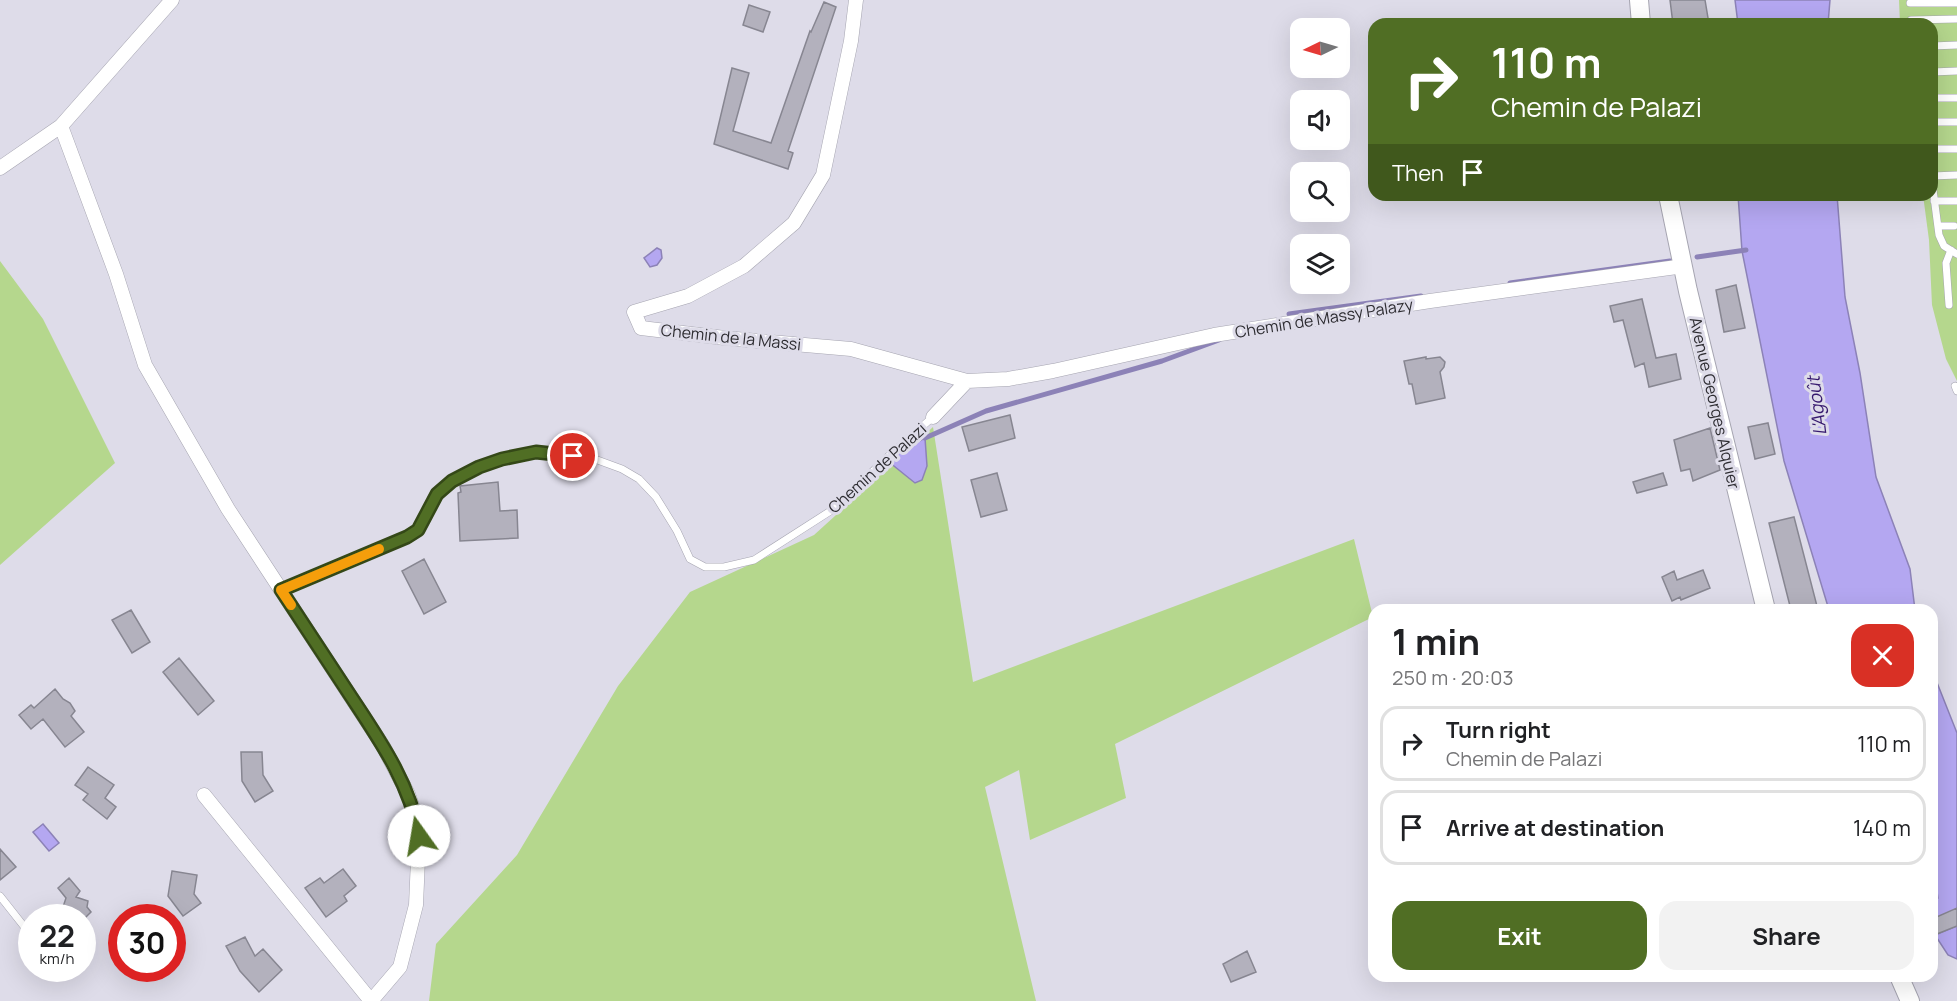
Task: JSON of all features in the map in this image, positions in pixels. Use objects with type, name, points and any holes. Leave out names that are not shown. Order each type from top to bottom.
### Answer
[{"type":"main road","points":[[1639,0],[1640,18]]},
{"type":"main road","name":"Avenue Georges Alquier","points":[[1669,201],[1688,291],[1765,604]]},
{"type":"main road","points":[[1902,982],[1911,1001]]},
{"type":"street","points":[[6,164],[61,126],[172,0]]},
{"type":"street","name":"Chemin de la Massi","points":[[856,0],[851,41],[823,175],[795,224],[744,266],[688,296],[634,312],[641,328],[851,349],[967,381]]},
{"type":"street","points":[[61,126],[116,274],[145,365],[228,509],[383,746],[408,794],[419,836],[416,906],[400,967],[371,1001],[204,795]]},
{"type":"street","name":"Chemin de Massy Palazy","points":[[967,381],[1008,379],[1053,371],[1226,333],[1430,301],[1684,266]]},
{"type":"street","points":[[933,417],[967,381]]},
{"type":"lane","points":[[1911,18],[1910,2],[1957,3]]},
{"type":"lane","points":[[1938,21],[1957,20]]},
{"type":"lane","points":[[1938,46],[1957,45]]},
{"type":"lane","points":[[1938,72],[1957,71]]},
{"type":"lane","points":[[1938,98],[1957,98]]},
{"type":"lane","points":[[1938,122],[1957,122]]},
{"type":"lane","points":[[1938,149],[1957,149]]},
{"type":"lane","points":[[1938,176],[1957,175]]},
{"type":"lane","points":[[1949,305],[1946,263],[1954,252],[1944,246],[1939,235],[1934,201],[1957,201]]},
{"type":"lane","points":[[1938,226],[1954,226]]},
{"type":"lane","name":"Chemin de Palazi","points":[[281,590],[407,537],[418,530],[437,494],[452,481],[502,459],[536,452],[592,458],[622,469],[639,479],[656,497],[677,531],[690,559],[705,567],[724,567],[754,560],[832,510],[933,417]]},
{"type":"lane","points":[[0,896],[18,919]]},
{"type":"green space","points":[[1899,0],[1957,0],[1957,381],[1946,359],[1932,305],[1929,240],[1924,201],[1938,201],[1938,18],[1900,18]]},
{"type":"green space","points":[[0,261],[43,319],[115,463],[0,565]]},
{"type":"green space","points":[[933,427],[973,682],[1354,539],[1370,604],[1368,604],[1368,619],[1115,744],[1126,798],[1030,840],[1019,770],[985,787],[1036,1001],[429,1001],[436,944],[517,855],[618,686],[690,592],[814,535]]},
{"type":"water","points":[[1735,0],[1830,0],[1828,18],[1737,18]]},
{"type":"water","name":"L'Agoût","points":[[1738,201],[1837,201],[1845,297],[1860,373],[1876,477],[1910,569],[1914,604],[1827,604],[1784,461],[1742,251]]},
{"type":"water","points":[[657,248],[661,250],[662,258],[657,265],[650,267],[644,258]]},
{"type":"water","points":[[925,438],[927,466],[922,480],[915,483],[889,462],[906,448]]},
{"type":"water","points":[[1938,685],[1957,733],[1957,910],[1938,917]]},
{"type":"water","points":[[43,824],[59,843],[49,851],[33,832]]},
{"type":"water","points":[[1957,926],[1957,959],[1948,955],[1938,940],[1938,934]]},
{"type":"building","points":[[1670,0],[1705,0],[1708,18],[1672,18]]},
{"type":"building","points":[[824,2],[836,7],[788,151],[793,153],[788,169],[714,144],[732,68],[749,73],[733,131],[771,143],[810,31]]},
{"type":"building","points":[[749,5],[770,12],[763,32],[743,25]]},
{"type":"building","points":[[1736,285],[1745,328],[1724,332],[1716,290]]},
{"type":"building","points":[[1642,299],[1656,358],[1676,354],[1681,379],[1649,387],[1644,363],[1635,367],[1623,320],[1614,322],[1610,306]]},
{"type":"building","points":[[1426,357],[1426,359],[1440,357],[1445,362],[1440,372],[1445,398],[1416,404],[1404,361]]},
{"type":"building","points":[[1010,415],[1015,438],[969,451],[962,427]]},
{"type":"building","points":[[1768,423],[1775,454],[1755,459],[1748,427]]},
{"type":"building","points":[[1710,428],[1720,470],[1693,481],[1690,469],[1681,471],[1674,440]]},
{"type":"building","points":[[997,473],[1007,510],[981,517],[971,480]]},
{"type":"building","points":[[1663,473],[1667,485],[1637,493],[1633,482]]},
{"type":"building","points":[[498,482],[500,511],[517,510],[518,538],[460,541],[458,493],[461,492],[460,486]]},
{"type":"building","points":[[1794,517],[1816,604],[1789,604],[1769,523]]},
{"type":"building","points":[[424,559],[446,602],[424,614],[402,571]]},
{"type":"building","points":[[1703,570],[1710,588],[1681,600],[1680,597],[1672,601],[1662,577],[1674,571],[1677,580]]},
{"type":"building","points":[[131,610],[150,642],[132,653],[112,620]]},
{"type":"building","points":[[179,658],[214,701],[198,715],[163,672]]},
{"type":"building","points":[[55,689],[63,699],[70,703],[75,711],[71,716],[84,732],[65,747],[43,719],[31,729],[19,715],[31,705],[34,708]]},
{"type":"building","points":[[241,752],[262,752],[263,775],[273,791],[255,802],[242,781]]},
{"type":"building","points":[[88,767],[114,785],[105,798],[116,807],[107,819],[83,800],[88,794],[75,785]]},
{"type":"building","points":[[0,849],[16,867],[0,880]]},
{"type":"building","points":[[343,869],[356,886],[344,896],[347,901],[326,917],[305,888],[320,878],[324,883]]},
{"type":"building","points":[[172,871],[197,875],[194,894],[201,903],[186,914],[186,904],[174,904],[168,896]]},
{"type":"building","points":[[69,878],[80,891],[76,897],[88,901],[88,904],[64,904],[66,898],[58,888]]},
{"type":"building","points":[[1957,908],[1957,926],[1938,934],[1938,916]]},
{"type":"building","points":[[245,937],[255,956],[263,949],[282,970],[259,992],[240,971],[226,946]]},
{"type":"building","points":[[1247,951],[1256,972],[1231,982],[1223,964]]},
{"type":"waterway","points":[[1697,257],[1746,250]]},
{"type":"waterway","points":[[1510,283],[1670,261]]},
{"type":"waterway","points":[[1289,314],[1421,296]]},
{"type":"waterway","points":[[925,438],[986,411],[1162,361],[1219,340]]},
{"type":"slow traffic","points":[[291,605],[281,590],[379,549]]},
{"type":"route","points":[[419,836],[408,794],[383,746],[281,590],[407,537],[418,530],[437,494],[452,481],[479,467],[502,459],[536,452],[573,456]]}]
